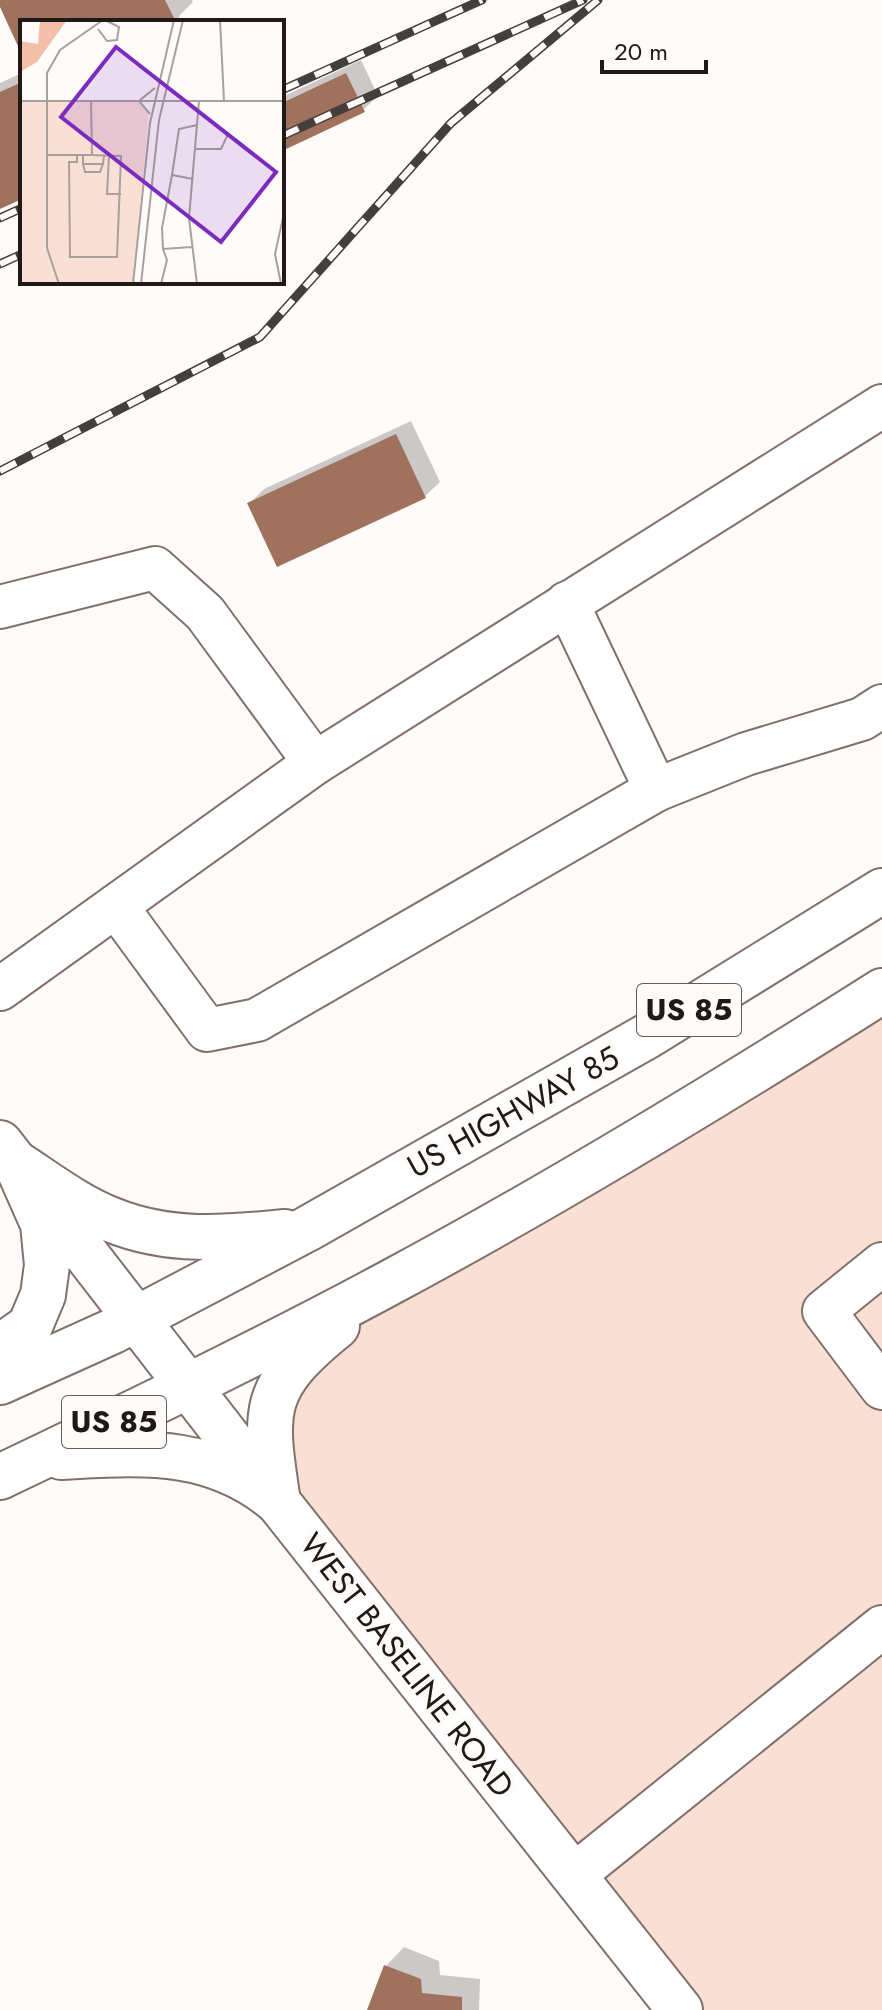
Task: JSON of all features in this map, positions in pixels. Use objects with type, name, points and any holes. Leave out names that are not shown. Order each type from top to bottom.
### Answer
[{"type":"main road","name":"US HIGHWAY 85","points":[[137,1318],[307,1229],[649,1035],[882,891]]},
{"type":"main road","name":"US 85","points":[[0,1477],[189,1386],[390,1283],[607,1160],[882,991]]},
{"type":"main road","points":[[8,1153],[110,1220],[157,1233],[206,1238],[307,1229]]},
{"type":"main road","points":[[0,1347],[30,1326],[43,1295],[47,1265],[43,1224],[8,1153]]},
{"type":"main road","name":"WEST BASELINE ROAD","points":[[8,1153],[278,1502],[680,2010]]},
{"type":"main road","points":[[278,1502],[268,1429],[269,1416],[280,1385],[305,1353],[390,1283]]},
{"type":"main road","name":"US 85","points":[[0,1382],[41,1366],[137,1318]]},
{"type":"main road","points":[[39,1458],[133,1453],[176,1456],[209,1463],[234,1473],[257,1484],[278,1502]]},
{"type":"lane","points":[[0,989],[315,763],[882,406]]},
{"type":"lane","points":[[0,607],[155,568],[205,613],[315,763]]},
{"type":"lane","points":[[567,603],[656,790]]},
{"type":"lane","points":[[116,906],[207,1030],[257,1020],[656,790],[746,754],[862,719],[882,706]]},
{"type":"lane","points":[[882,1264],[824,1311],[882,1388]]},
{"type":"lane","points":[[574,1875],[882,1627]]},
{"type":"shaded area","points":[[882,991],[882,2010],[680,2010],[401,1657],[270,1448],[305,1353]]},
{"type":"building","points":[[0,0],[165,0],[175,20],[20,20],[20,51],[0,7]]},
{"type":"building","points":[[346,73],[365,112],[284,150],[284,102]]},
{"type":"building","points":[[20,83],[20,200],[0,209],[0,92]]},
{"type":"building","points":[[396,434],[426,498],[277,567],[247,503]]},
{"type":"building","points":[[384,1965],[421,1979],[422,1993],[462,1997],[462,2010],[367,2010]]},
{"type":"railway","points":[[284,89],[482,0]]},
{"type":"railway","points":[[284,135],[583,0]]},
{"type":"railway","points":[[0,471],[260,337],[451,123],[598,0]]},
{"type":"railway","points":[[0,218],[20,209]]},
{"type":"railway","points":[[0,264],[20,255]]}]
